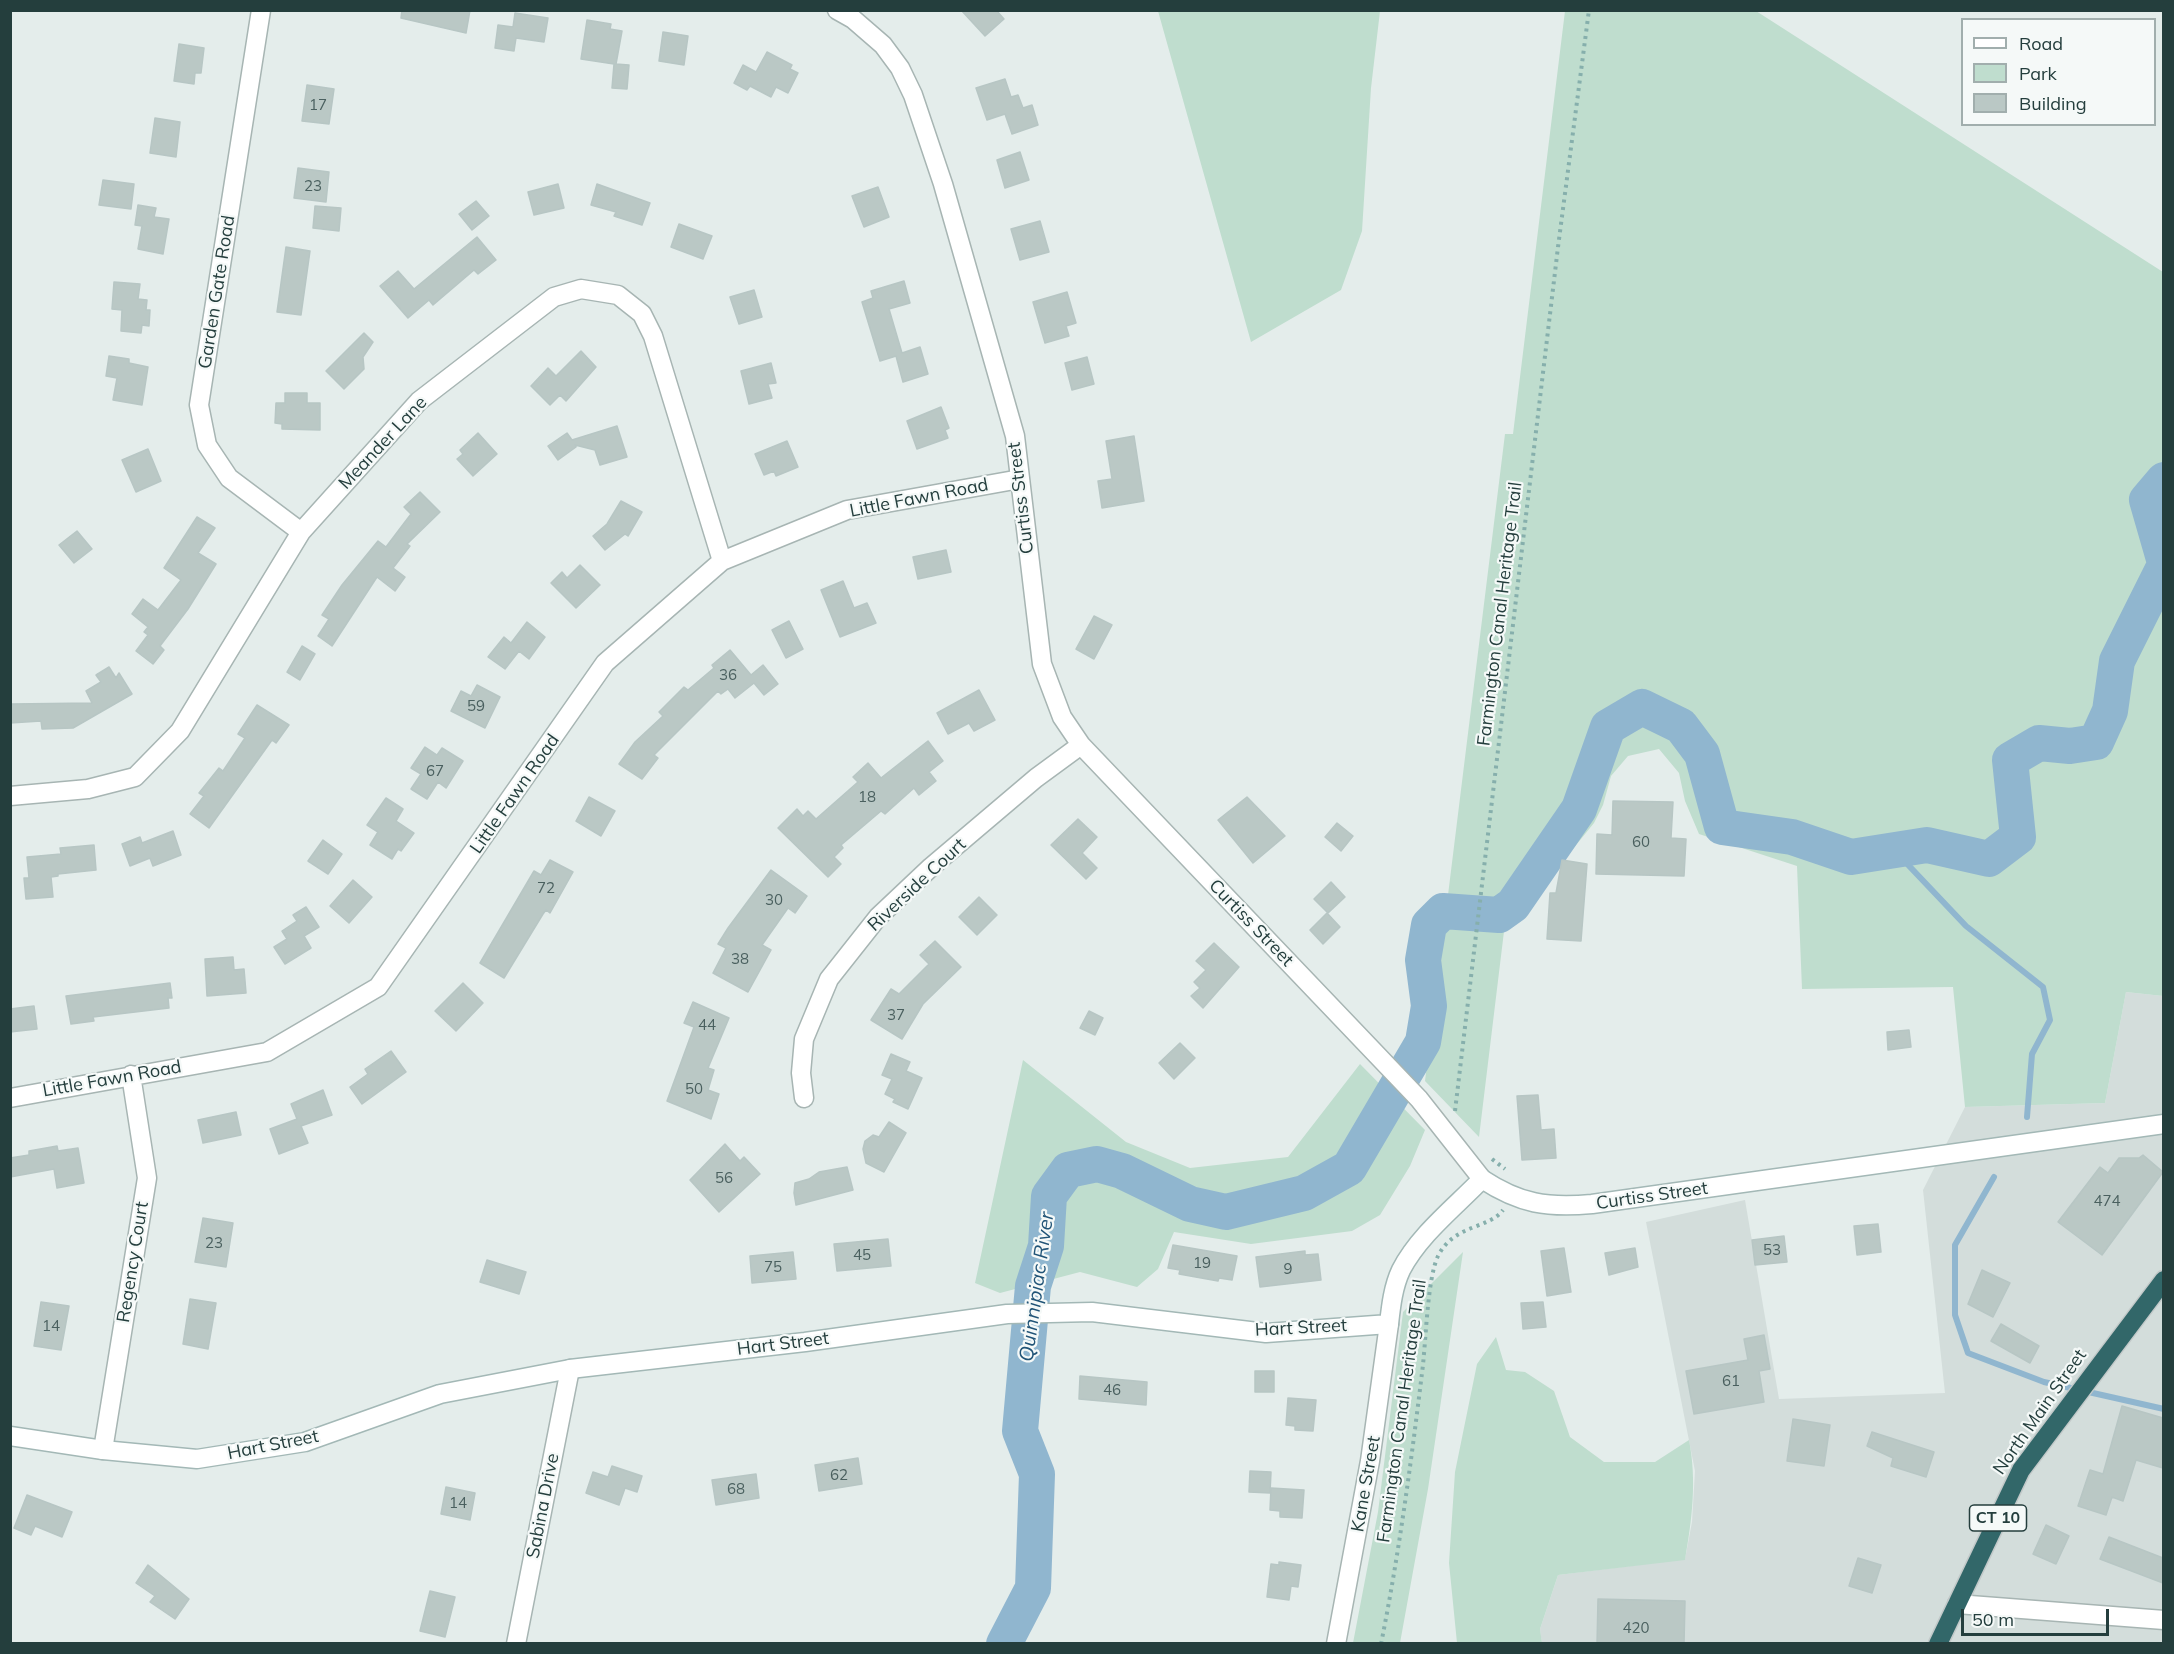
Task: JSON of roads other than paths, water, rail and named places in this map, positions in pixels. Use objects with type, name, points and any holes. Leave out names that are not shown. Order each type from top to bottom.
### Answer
[{"type":"highway","name":"North Main Street","points":[[1938,1644],[2021,1470],[2163,1280]]},
{"type":"street","name":"Garden Gate Road","points":[[261,10],[199,405],[207,445],[229,478],[302,532]]},
{"type":"street","name":"Curtiss Street","points":[[837,10],[853,19],[883,45],[900,68],[913,95],[943,184],[1015,436],[1042,664],[1062,717],[1082,745],[1419,1099],[1482,1179],[1510,1195],[1551,1206],[1592,1204],[2163,1124]]},
{"type":"street","name":"Meander Lane","points":[[10,796],[88,789],[135,777],[180,730],[302,532],[419,401],[554,297],[581,289],[618,294],[642,314],[653,336],[722,561]]},
{"type":"street","name":"Little Fawn Road","points":[[10,1098],[267,1052],[378,987],[605,663],[722,561],[847,510],[1020,479]]},
{"type":"street","name":"Riverside Court","points":[[804,1098],[801,1073],[804,1039],[829,979],[878,917],[924,874],[1035,778],[1082,745]]},
{"type":"street","name":"Regency Court","points":[[103,1450],[147,1178],[131,1075]]},
{"type":"street","points":[[1389,1324],[1392,1297],[1401,1269],[1436,1225],[1482,1179]]},
{"type":"street","name":"Hart Street","points":[[10,1436],[103,1450],[197,1459],[305,1442],[440,1394],[570,1369],[805,1342],[1007,1314],[1053,1311],[1144,1316],[1266,1333],[1389,1324]]},
{"type":"street","name":"Kane Street","points":[[1336,1644],[1370,1461],[1389,1324]]},
{"type":"street","name":"Sabina Drive","points":[[516,1644],[570,1369]]},
{"type":"street","points":[[1957,1604],[2163,1620]]},
{"type":"waterway","name":"Quinnipiac River","points":[[2164,480],[2147,500],[2164,559]]},
{"type":"waterway","name":"Quinnipiac River","points":[[1004,1644],[1033,1588],[1037,1474],[1020,1431],[1033,1286],[1046,1246],[1049,1196],[1068,1170],[1097,1164],[1122,1171],[1190,1204],[1226,1212],[1304,1193],[1349,1168],[1423,1042],[1429,1006],[1423,960],[1429,925],[1443,911],[1499,915],[1513,905],[1579,809],[1608,727],[1642,707],[1681,726],[1702,754],[1722,827],[1792,837],[1851,857],[1927,845],[1989,859],[2018,837],[2010,760],[2039,743],[2070,746],[2096,742],[2110,711],[2117,661],[2164,567]]},
{"type":"waterway","points":[[1894,850],[1966,926],[2043,987],[2050,1020],[2032,1054],[2027,1117]]},
{"type":"waterway","points":[[1994,1177],[1955,1245],[1955,1315],[1968,1353],[2044,1382],[2164,1409]]}]
